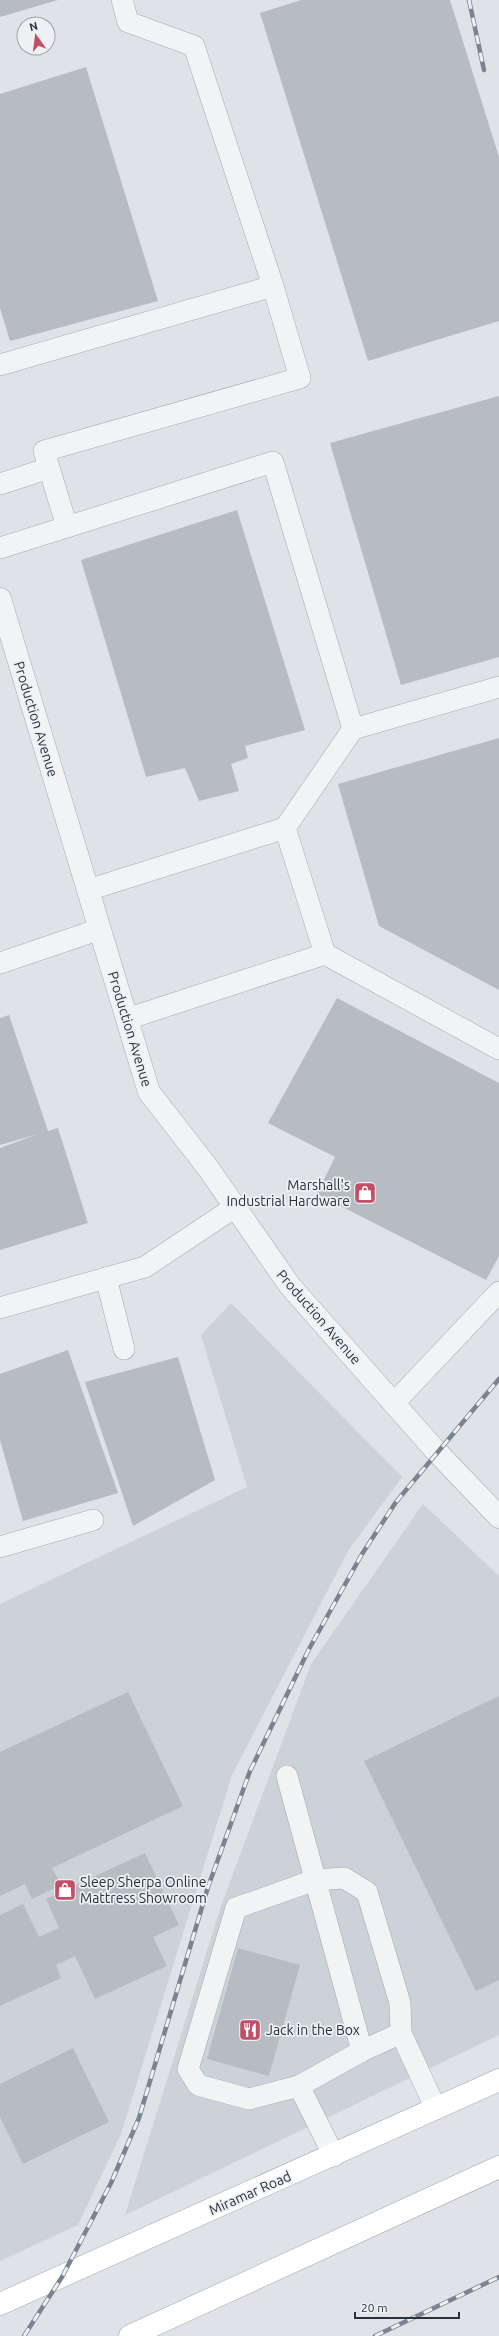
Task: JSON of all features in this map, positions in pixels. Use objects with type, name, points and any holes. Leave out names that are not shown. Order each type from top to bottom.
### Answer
[{"type":"main road","name":"Miramar Road","points":[[0,2304],[334,2156],[499,2080]]},
{"type":"main road","points":[[130,2336],[499,2167]]},
{"type":"street","name":"Production Avenue","points":[[0,599],[149,1092],[208,1168],[290,1286],[394,1403],[499,1517]]},
{"type":"lane","points":[[67,527],[44,451],[300,378],[273,286],[194,46],[128,22],[122,0]]},
{"type":"lane","points":[[0,365],[273,286]]},
{"type":"lane","points":[[0,548],[273,462],[353,729]]},
{"type":"lane","points":[[0,484],[49,468]]},
{"type":"lane","points":[[88,890],[285,828],[353,729],[499,687]]},
{"type":"lane","points":[[285,828],[324,954],[499,1049]]},
{"type":"lane","points":[[0,963],[100,929]]},
{"type":"lane","points":[[127,1019],[324,954]]},
{"type":"lane","points":[[0,1308],[145,1267],[235,1207]]},
{"type":"lane","points":[[106,1278],[124,1349]]},
{"type":"lane","points":[[394,1403],[499,1292]]},
{"type":"lane","points":[[0,1547],[93,1520]]},
{"type":"lane","points":[[287,1776],[362,2051]]},
{"type":"lane","points":[[401,2032],[362,2051],[299,2086],[249,2099],[198,2085],[188,2069],[236,1908],[315,1880],[344,1878],[367,1892],[400,2003],[401,2032],[436,2109]]},
{"type":"lane","points":[[299,2086],[334,2156]]},
{"type":"shaded area","points":[[231,1303],[402,1477],[348,1551],[232,1775],[121,2134],[78,2225],[0,2261],[0,1604],[247,1487],[201,1335]]},
{"type":"shaded area","points":[[423,1504],[499,1576],[499,2035],[125,2215],[221,1906],[311,1664]]},
{"type":"building","points":[[0,0],[58,0],[0,17]]},
{"type":"building","points":[[301,0],[450,0],[499,157],[499,321],[368,361],[260,13]]},
{"type":"building","points":[[86,67],[158,301],[10,341],[0,308],[0,94]]},
{"type":"building","points":[[499,396],[499,657],[401,685],[330,443]]},
{"type":"building","points":[[237,510],[305,730],[245,746],[248,758],[231,764],[239,791],[199,801],[185,768],[146,777],[81,560]]},
{"type":"building","points":[[499,738],[499,990],[379,926],[338,784]]},
{"type":"building","points":[[337,998],[499,1083],[499,1256],[486,1280],[317,1194],[335,1157],[268,1123]]},
{"type":"building","points":[[9,1015],[48,1131],[58,1128],[88,1223],[0,1250],[0,1148],[38,1134],[0,1145],[0,1018]]},
{"type":"building","points":[[68,1350],[118,1493],[23,1521],[0,1440],[0,1374]]},
{"type":"building","points":[[178,1357],[215,1480],[133,1526],[85,1382]]},
{"type":"building","points":[[128,1692],[183,1806],[52,1868],[61,1885],[32,1899],[25,1884],[0,1896],[0,1752]]},
{"type":"building","points":[[499,1696],[499,1980],[476,1991],[364,1761]]},
{"type":"building","points":[[145,1853],[179,1925],[153,1937],[167,1966],[95,1999],[75,1956],[56,1965],[61,1978],[0,2006],[0,1915],[23,1904],[39,1937],[59,1928],[46,1899]]},
{"type":"building","points":[[238,1948],[300,1965],[269,2076],[207,2059]]},
{"type":"building","points":[[73,2048],[109,2122],[23,2164],[0,2117],[0,2084]]},
{"type":"railway","points":[[469,0],[484,70]]},
{"type":"railway","points":[[24,2336],[62,2277],[111,2183],[139,2118],[208,1887],[250,1771],[309,1649],[362,1554],[396,1502],[499,1379]]},
{"type":"railway","points":[[375,2336],[499,2277]]},
{"type":"place","name":"Marshall's Industrial Hardware","points":[[365,1193]]},
{"type":"place","name":"Sleep Sherpa Online Mattress Showroom","points":[[65,1890]]},
{"type":"place","name":"Jack in the Box","points":[[250,2030]]}]
